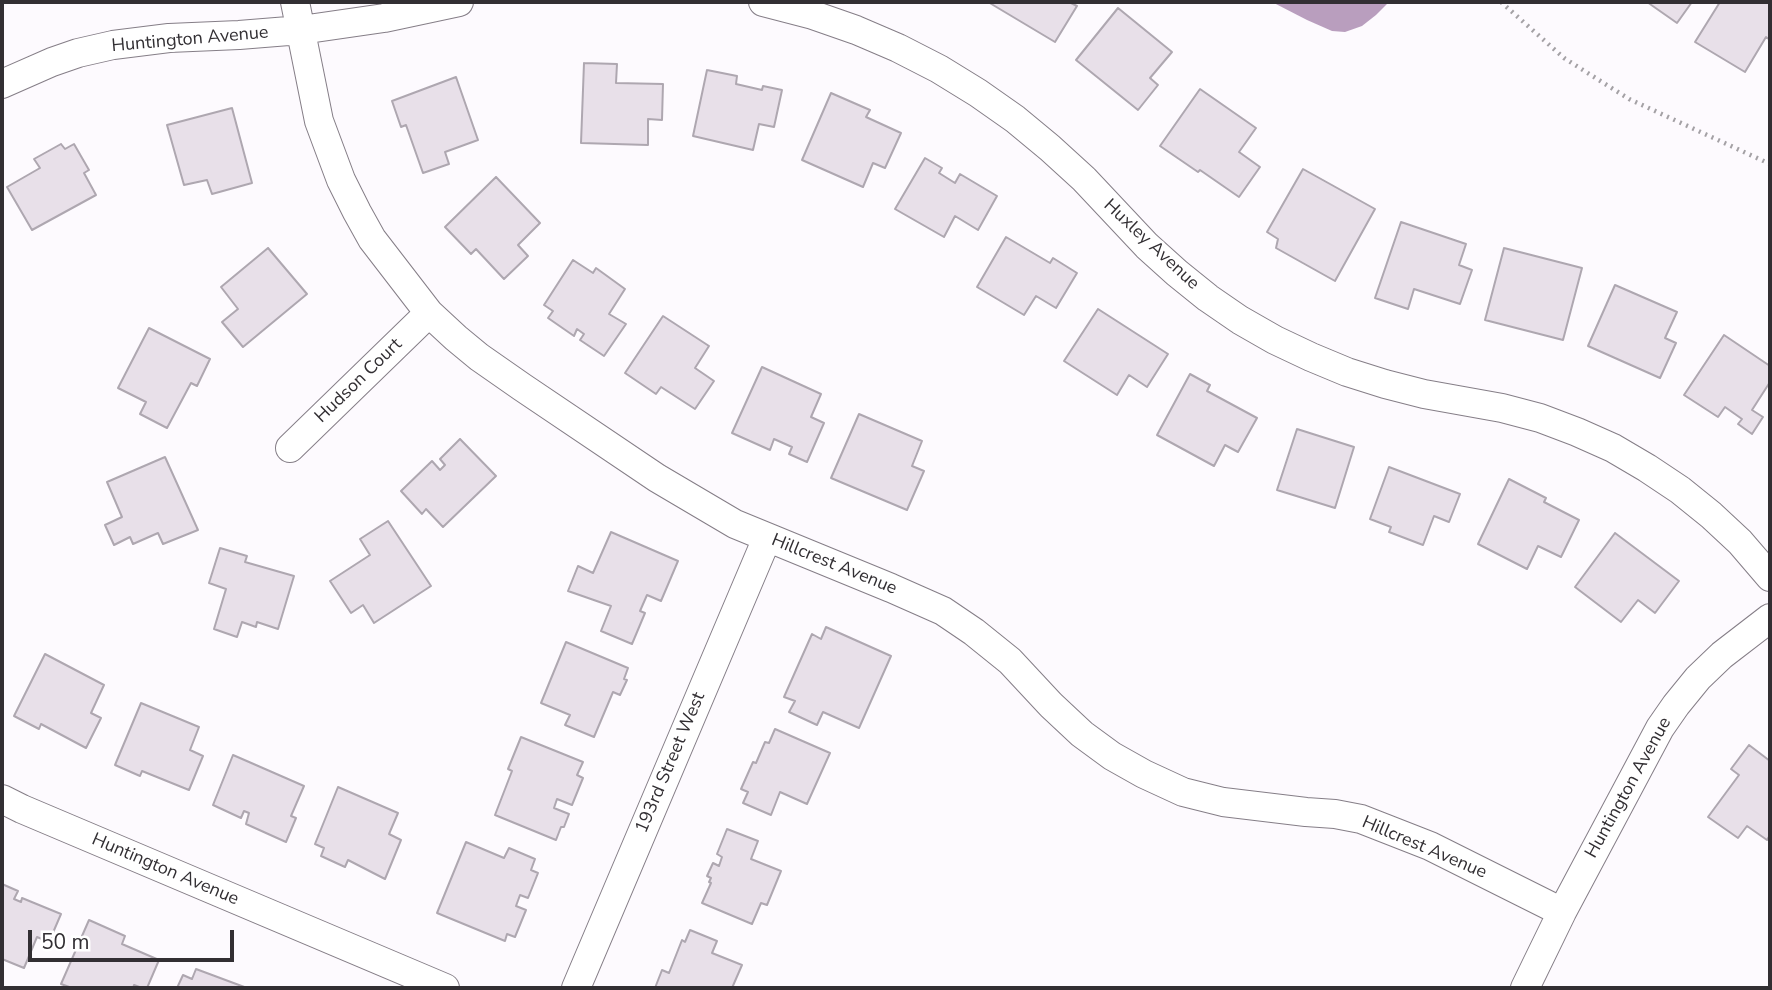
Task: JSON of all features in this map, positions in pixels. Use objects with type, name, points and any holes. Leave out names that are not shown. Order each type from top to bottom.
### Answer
[{"type":"street","name":"Hillcrest Avenue","points":[[295,2],[319,121],[341,180],[357,212],[373,239],[429,313],[479,357],[657,478],[735,524],[943,611],[1010,661],[1082,734],[1112,756],[1144,774],[1184,792],[1223,802],[1361,819],[1430,846],[1562,912]]},
{"type":"street","points":[[301,30],[384,18],[459,2]]},
{"type":"street","name":"Huxley Avenue","points":[[763,2],[856,30],[939,69],[978,93],[1050,148],[1177,273],[1230,312],[1275,340],[1347,372],[1424,394],[1540,418],[1613,449],[1680,490],[1711,515],[1740,542],[1770,577]]},
{"type":"street","name":"Huntington Avenue","points":[[2,84],[52,62],[113,45],[158,39],[301,30]]},
{"type":"street","name":"Hudson Court","points":[[290,448],[429,313]]},
{"type":"street","name":"193rd Street West","points":[[576,988],[767,538]]},
{"type":"street","name":"Huntington Avenue","points":[[1525,988],[1562,912],[1660,729],[1698,678],[1722,655],[1770,618]]},
{"type":"street","name":"Huntington Avenue","points":[[2,799],[446,988]]},
{"type":"path","points":[[1501,2],[1564,58],[1629,99],[1770,164]]},
{"type":"shaded area","points":[[1272,2],[1389,2],[1362,26],[1345,32],[1332,31]]},
{"type":"building","points":[[988,2],[1069,2],[1077,6],[1055,42]]},
{"type":"building","points":[[1647,2],[1692,2],[1677,23]]},
{"type":"building","points":[[1720,2],[1770,2],[1770,40],[1766,37],[1745,72],[1695,42]]},
{"type":"building","points":[[1118,8],[1172,52],[1150,78],[1158,85],[1138,110],[1076,60]]},
{"type":"building","points":[[584,63],[617,64],[616,83],[663,84],[662,120],[648,119],[648,145],[581,143]]},
{"type":"building","points":[[707,70],[737,76],[736,84],[762,90],[763,86],[782,90],[774,127],[759,124],[753,150],[693,136]]},
{"type":"building","points":[[456,77],[478,140],[445,152],[449,164],[423,173],[406,125],[401,127],[392,101]]},
{"type":"building","points":[[1200,89],[1256,128],[1239,152],[1260,167],[1239,197],[1160,146]]},
{"type":"building","points":[[831,93],[870,110],[866,117],[901,133],[885,168],[873,163],[863,187],[802,160]]},
{"type":"building","points":[[232,108],[252,183],[212,194],[207,180],[184,185],[167,125]]},
{"type":"building","points":[[61,144],[65,149],[74,144],[89,170],[84,173],[96,195],[32,230],[7,187],[40,168],[34,159]]},
{"type":"building","points":[[925,158],[942,168],[939,173],[955,183],[960,174],[997,196],[978,230],[955,216],[944,237],[895,209]]},
{"type":"building","points":[[1303,169],[1375,209],[1335,281],[1276,248],[1278,239],[1267,232]]},
{"type":"building","points":[[496,177],[540,223],[518,245],[528,256],[504,279],[476,249],[471,254],[445,227]]},
{"type":"building","points":[[1401,222],[1466,244],[1459,265],[1472,270],[1460,304],[1414,289],[1408,309],[1375,298]]},
{"type":"building","points":[[1006,237],[1050,263],[1053,258],[1077,273],[1056,308],[1036,296],[1024,315],[977,287]]},
{"type":"building","points":[[268,248],[307,294],[243,347],[222,322],[238,309],[221,287]]},
{"type":"building","points":[[1504,248],[1582,268],[1563,340],[1485,320]]},
{"type":"building","points":[[573,260],[593,273],[596,268],[625,289],[609,314],[626,324],[604,356],[580,340],[584,334],[577,329],[574,336],[548,318],[553,311],[544,305]]},
{"type":"building","points":[[1615,285],[1677,312],[1665,338],[1676,343],[1660,378],[1588,346]]},
{"type":"building","points":[[1098,309],[1168,354],[1147,387],[1129,375],[1117,395],[1064,361]]},
{"type":"building","points":[[663,316],[709,346],[695,368],[714,381],[695,409],[661,387],[656,394],[625,373]]},
{"type":"building","points":[[149,328],[210,359],[197,386],[191,383],[167,428],[140,414],[146,402],[118,388]]},
{"type":"building","points":[[1724,335],[1770,366],[1770,382],[1752,410],[1763,417],[1752,434],[1738,424],[1742,419],[1725,407],[1718,417],[1684,395]]},
{"type":"building","points":[[762,367],[821,394],[811,417],[824,423],[807,462],[789,454],[792,447],[774,439],[770,450],[732,433]]},
{"type":"building","points":[[1190,374],[1210,385],[1207,391],[1257,418],[1238,452],[1225,445],[1214,466],[1157,435]]},
{"type":"building","points":[[859,414],[922,441],[912,466],[924,471],[907,510],[831,478]]},
{"type":"building","points":[[1297,429],[1354,447],[1335,508],[1277,490]]},
{"type":"building","points":[[460,439],[496,476],[443,527],[426,509],[422,514],[401,491],[432,461],[440,470],[445,465],[440,459]]},
{"type":"building","points":[[165,457],[198,530],[163,544],[158,533],[133,544],[130,537],[114,545],[105,525],[122,517],[107,482]]},
{"type":"building","points":[[1389,467],[1460,494],[1449,522],[1434,516],[1423,545],[1389,532],[1391,527],[1370,519]]},
{"type":"building","points":[[1509,479],[1546,498],[1544,502],[1579,520],[1561,557],[1538,546],[1527,569],[1478,544]]},
{"type":"building","points":[[388,521],[431,586],[374,623],[363,605],[351,613],[330,581],[370,555],[360,539]]},
{"type":"building","points":[[611,532],[678,561],[661,601],[647,595],[640,611],[645,613],[632,644],[601,631],[611,606],[568,591],[578,566],[593,573]]},
{"type":"building","points":[[1615,533],[1679,581],[1655,613],[1638,600],[1621,622],[1575,587]]},
{"type":"building","points":[[220,548],[247,556],[245,562],[294,576],[278,629],[257,622],[256,627],[242,622],[237,637],[214,629],[226,589],[209,583]]},
{"type":"building","points":[[826,627],[891,656],[859,728],[823,712],[817,725],[789,712],[795,701],[784,697],[812,634],[821,639]]},
{"type":"building","points":[[566,642],[628,668],[624,679],[627,680],[620,695],[613,692],[594,737],[565,725],[570,715],[541,703]]},
{"type":"building","points":[[45,654],[104,685],[91,713],[101,718],[86,748],[41,724],[39,729],[14,716]]},
{"type":"building","points":[[141,703],[199,727],[190,750],[203,756],[189,790],[142,771],[140,776],[115,765]]},
{"type":"building","points":[[775,729],[830,753],[807,804],[780,792],[771,815],[743,803],[748,792],[741,789],[753,762],[756,763],[765,742],[769,743]]},
{"type":"building","points":[[521,737],[583,762],[577,775],[583,778],[572,805],[557,799],[554,808],[569,814],[556,840],[495,815],[512,771],[508,769]]},
{"type":"building","points":[[1749,745],[1770,761],[1770,835],[1767,840],[1747,826],[1738,838],[1708,817],[1739,775],[1731,769]]},
{"type":"building","points":[[233,755],[304,786],[291,816],[296,818],[286,842],[246,824],[249,813],[244,811],[241,818],[213,805]]},
{"type":"building","points":[[338,787],[398,813],[389,834],[401,840],[385,879],[348,860],[345,867],[321,856],[324,848],[315,844]]},
{"type":"building","points":[[727,829],[758,841],[751,859],[781,871],[767,905],[761,903],[752,924],[702,903],[711,883],[711,878],[707,876],[713,863],[719,866],[722,857],[717,854]]},
{"type":"building","points":[[466,842],[504,858],[509,848],[535,859],[531,870],[538,873],[528,898],[520,895],[516,906],[526,910],[515,937],[507,934],[505,941],[437,913]]},
{"type":"building","points":[[2,884],[18,891],[14,899],[21,902],[22,898],[61,914],[49,942],[37,937],[24,968],[2,959]]},
{"type":"building","points":[[89,920],[125,936],[122,944],[159,960],[147,988],[134,985],[133,988],[72,988],[61,984]]},
{"type":"building","points":[[690,930],[717,941],[712,953],[742,965],[732,988],[655,988],[662,970],[669,973],[682,940],[685,942]]},
{"type":"building","points":[[196,969],[247,988],[177,988],[183,975],[192,979]]}]
